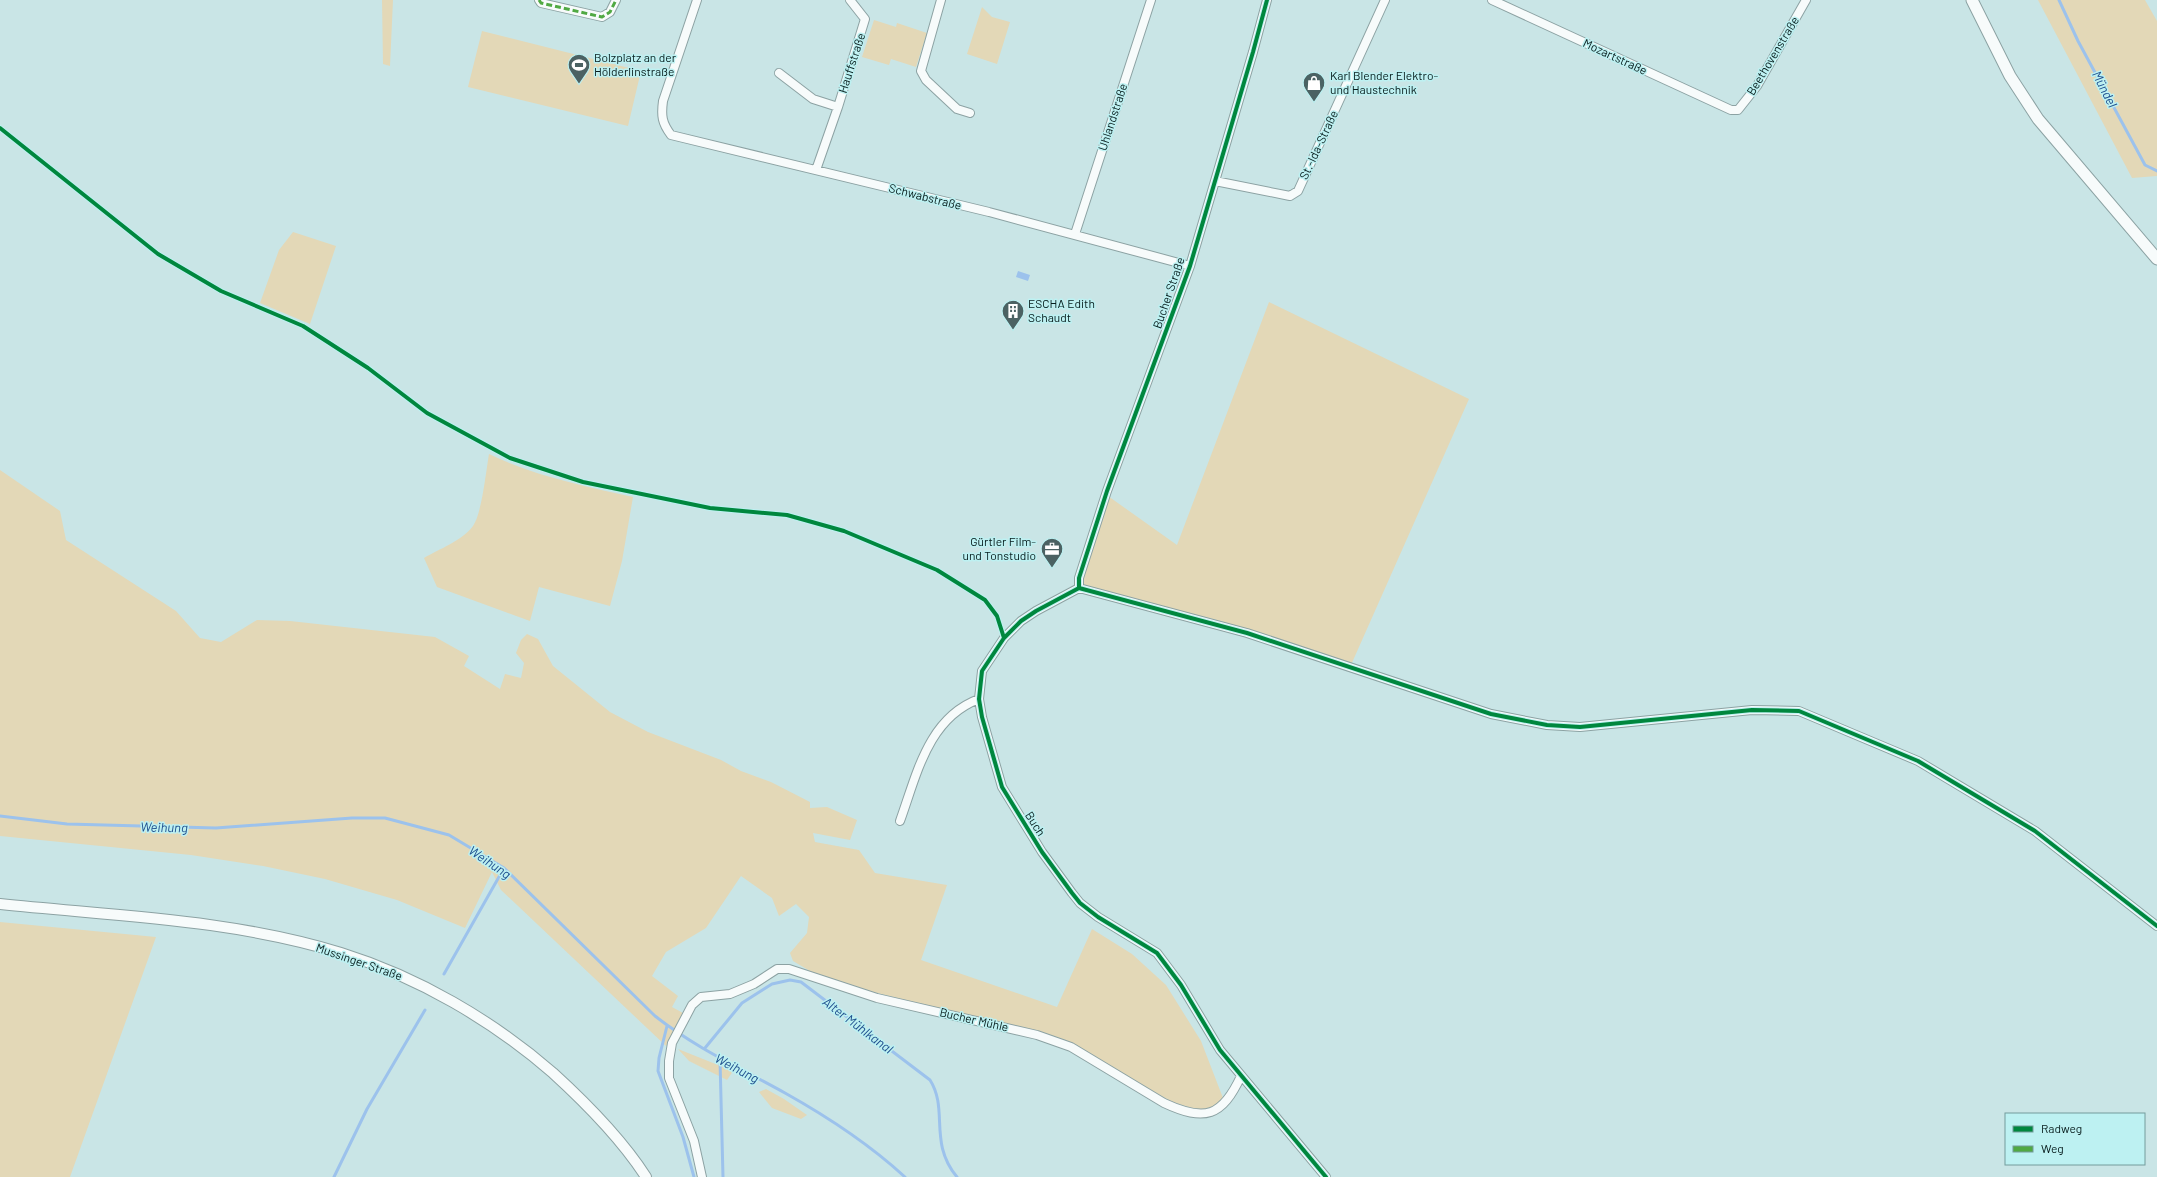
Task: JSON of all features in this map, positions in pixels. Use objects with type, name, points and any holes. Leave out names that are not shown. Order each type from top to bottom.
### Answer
[{"type":"main road","points":[[1972,0],[2010,76],[2038,119],[2157,259]]},
{"type":"street","points":[[539,0],[542,3],[602,17],[610,12],[616,0]]},
{"type":"street","name":"Schwabstraße","points":[[697,0],[663,101],[661,114],[663,124],[671,135],[1075,234],[1190,266]]},
{"type":"street","name":"Hauffstraße","points":[[816,170],[838,107],[865,19],[850,0]]},
{"type":"street","points":[[941,0],[921,71],[926,80],[956,109],[970,113]]},
{"type":"street","name":"Uhlandstraße","points":[[1075,234],[1151,0]]},
{"type":"street","name":"Bucher Straße","points":[[1079,588],[1079,578],[1107,491],[1190,266],[1267,0]]},
{"type":"street","name":"St.-Ida-Straße","points":[[1215,181],[1290,196],[1298,191],[1385,0]]},
{"type":"street","name":"Mozartstraße","points":[[1492,0],[1731,110],[1738,110]]},
{"type":"street","name":"Beethovenstraße","points":[[1738,110],[1757,86],[1806,0]]},
{"type":"street","name":"Hauffstraße","points":[[779,73],[813,99],[838,107]]},
{"type":"street","points":[[1079,588],[1248,632],[1491,714],[1525,721],[1580,727],[1752,710],[1799,711],[1918,760],[2035,831],[2157,926]]},
{"type":"street","name":"Buch","points":[[1079,588],[1036,611],[1004,638],[982,671],[979,699],[984,724],[1002,787],[1058,877],[1080,903],[1098,917],[1156,953],[1181,985],[1220,1050],[1241,1076]]},
{"type":"street","points":[[900,821],[929,743],[946,720],[969,703],[979,699]]},
{"type":"street","name":"Mussinger Straße","points":[[0,904],[222,927],[315,946],[376,965],[417,983],[468,1011],[503,1033],[534,1057],[569,1087],[598,1118],[646,1177]]},
{"type":"street","name":"Bucher Mühle","points":[[702,1177],[694,1141],[669,1078],[668,1061],[672,1042],[692,1005],[701,997],[730,994],[754,984],[777,969],[789,969],[877,998],[1037,1035],[1071,1047],[1164,1103],[1179,1110],[1209,1113],[1219,1110],[1228,1100],[1241,1076]]},
{"type":"street","points":[[1241,1076],[1326,1177]]},
{"type":"shaded area","points":[[382,0],[393,0],[390,66],[383,64]]},
{"type":"shaded area","points":[[2038,0],[2145,0],[2157,21],[2157,176],[2132,178]]},
{"type":"shaded area","points":[[982,7],[992,17],[1010,22],[997,64],[967,54]]},
{"type":"shaded area","points":[[874,20],[896,27],[897,23],[927,33],[916,67],[891,59],[889,65],[862,57]]},
{"type":"shaded area","name":"Bolzplatz an der Hölderlinstraße","points":[[482,31],[641,71],[628,126],[468,87]]},
{"type":"shaded area","points":[[293,232],[336,246],[310,324],[260,303],[279,250]]},
{"type":"shaded area","points":[[1269,302],[1469,399],[1351,665],[1221,621],[1089,590],[1082,582],[1108,496],[1177,545]]},
{"type":"shaded area","points":[[489,454],[506,462],[541,474],[633,497],[622,561],[610,606],[539,587],[530,621],[437,587],[424,558],[457,540],[473,526],[479,512]]},
{"type":"shaded area","points":[[0,470],[60,511],[66,540],[176,611],[200,638],[221,642],[257,620],[290,621],[435,637],[469,656],[464,666],[500,689],[505,674],[521,678],[524,663],[516,653],[521,640],[527,634],[538,639],[553,666],[610,712],[648,732],[721,760],[741,771],[771,782],[810,802],[810,808],[827,807],[857,820],[850,840],[813,833],[815,842],[859,850],[875,873],[947,885],[921,960],[1057,1007],[1092,929],[1132,954],[1166,985],[1201,1041],[1223,1098],[1215,1107],[1203,1111],[1188,1107],[1172,1102],[1115,1070],[1039,1033],[873,992],[815,974],[793,961],[790,953],[807,933],[809,917],[796,904],[779,916],[772,898],[741,876],[706,928],[666,952],[652,976],[678,996],[672,1007],[683,1013],[666,1046],[501,890],[492,872],[465,928],[397,900],[325,879],[263,866],[191,855],[0,836]]},
{"type":"shaded area","points":[[0,922],[156,937],[70,1177],[0,1177]]},
{"type":"shaded area","points":[[678,1049],[733,1071],[727,1080],[689,1061]]},
{"type":"shaded area","points":[[766,1089],[807,1115],[801,1119],[772,1108],[759,1092]]},
{"type":"water","points":[[1018,271],[1030,275],[1028,281],[1016,277]]},
{"type":"waterway","name":"Mündel","points":[[2059,0],[2078,41],[2145,165],[2157,171]]},
{"type":"waterway","name":"Weihung","points":[[0,816],[67,824],[216,828],[352,818],[385,818],[449,835],[504,868],[655,1016],[702,1048],[785,1093],[832,1121],[863,1142],[905,1177]]},
{"type":"waterway","points":[[444,974],[504,868]]},
{"type":"waterway","name":"Alter Mühlkanal","points":[[705,1048],[742,1003],[772,984],[790,980],[801,982],[930,1080],[938,1103],[943,1151],[948,1164],[957,1177]]},
{"type":"waterway","points":[[334,1177],[367,1109],[425,1010]]},
{"type":"waterway","points":[[667,1026],[659,1058],[658,1071],[683,1137],[694,1177]]},
{"type":"waterway","points":[[720,1060],[723,1177]]},
{"type":"marked path","points":[[539,0],[541,3],[602,17],[610,12],[616,0]]},
{"type":"cycle path","points":[[1079,588],[1079,578],[1107,491],[1190,266],[1267,0]]},
{"type":"cycle path","points":[[0,128],[158,254],[221,291],[303,326],[368,368],[427,413],[510,458],[583,482],[710,508],[787,515],[844,531],[937,570],[985,600],[997,616],[1004,638]]},
{"type":"cycle path","points":[[1079,588],[1247,633],[1491,714],[1547,725],[1580,727],[1752,710],[1799,711],[1918,761],[2035,831],[2157,926]]},
{"type":"cycle path","points":[[1079,588],[1036,611],[1021,621],[1004,638],[982,671],[979,699],[982,717],[1002,787],[1042,852],[1080,903],[1098,917],[1157,953],[1181,985],[1220,1050],[1326,1177]]},
{"type":"place","name":"Bolzplatz an der Hölderlinstraße","points":[[579,84]]},
{"type":"place","name":"Karl Blender Elektro- und Haustechnik","points":[[1314,102]]},
{"type":"place","name":"ESCHA Edith Schaudt","points":[[1013,330]]},
{"type":"place","name":"Gürtler Film- und Tonstudio","points":[[1052,568]]}]
